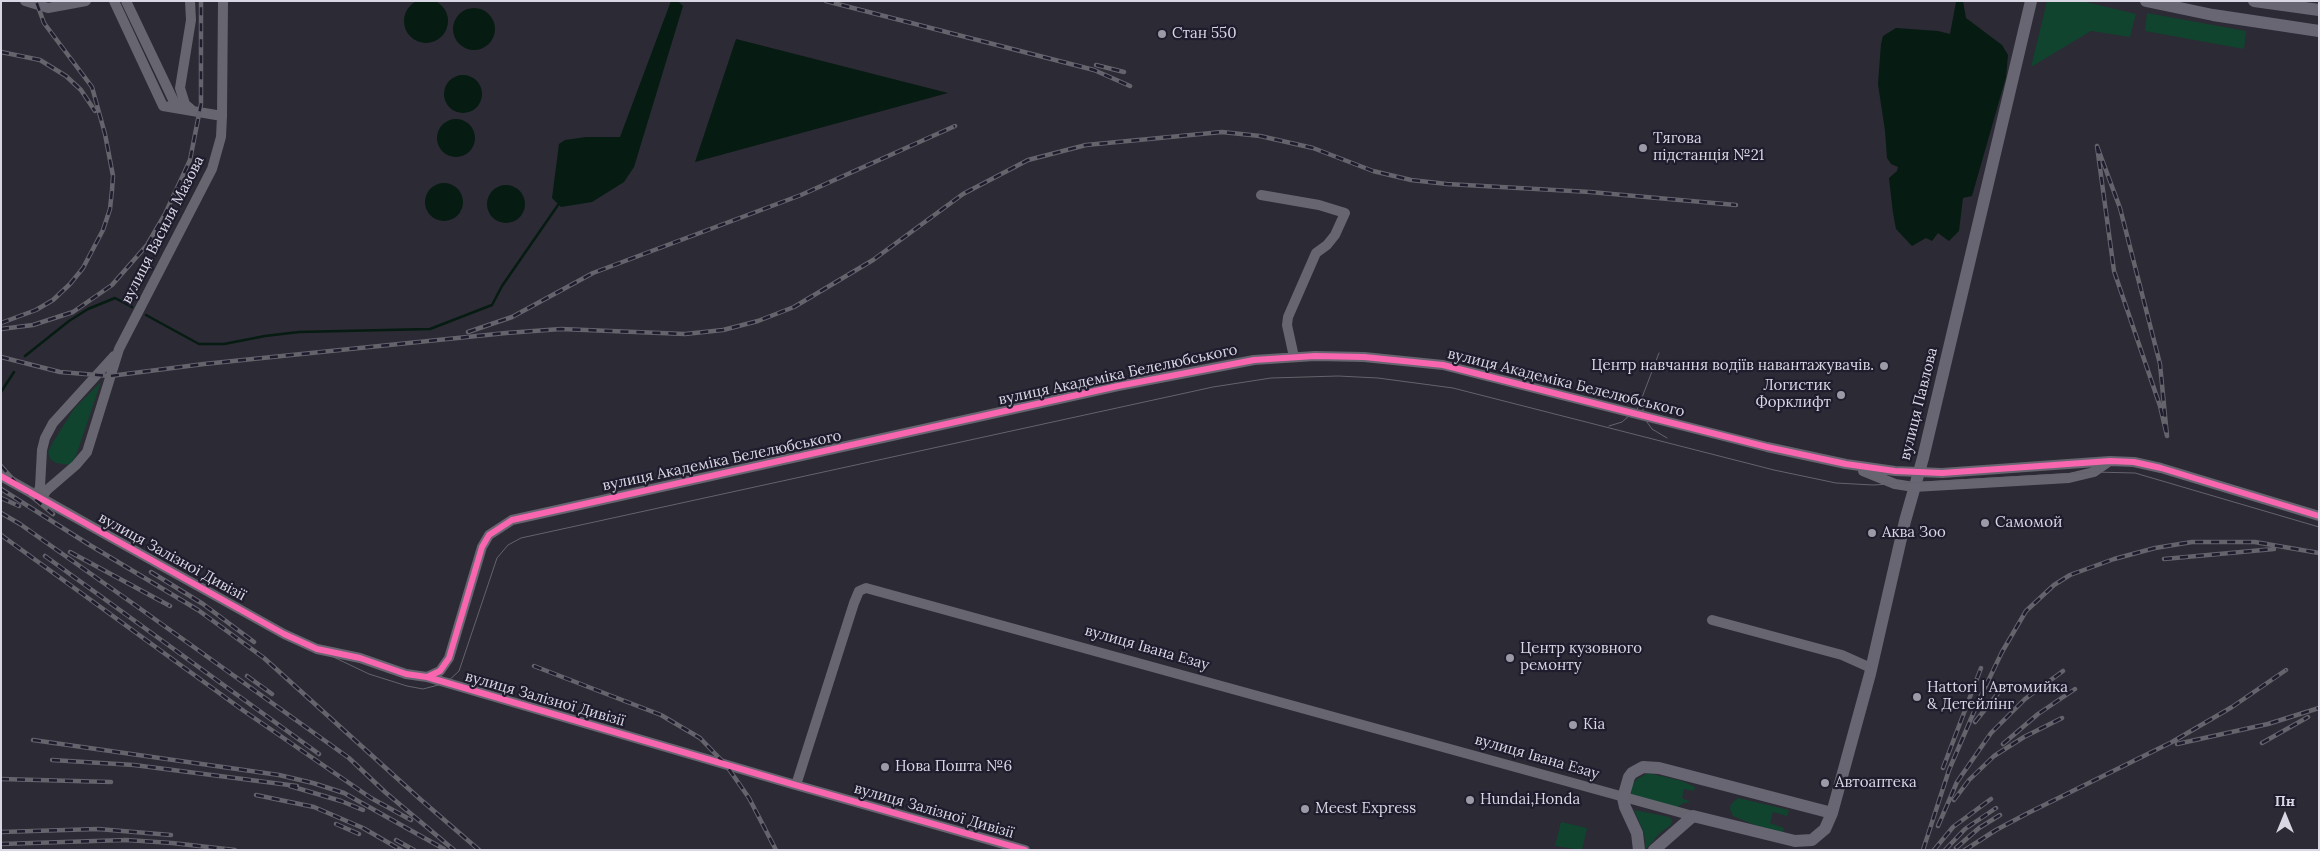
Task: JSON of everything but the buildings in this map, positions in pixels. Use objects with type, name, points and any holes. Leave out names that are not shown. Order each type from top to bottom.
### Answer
[{"type":"main road","name":"вулиця Павлова","points":[[1832,813],[1871,668],[2031,1]]},
{"type":"main road","points":[[2146,1],[2213,15],[2319,31]]},
{"type":"main road","points":[[2254,1],[2319,10]]},
{"type":"main road","points":[[1639,850],[1637,833],[1623,798],[1626,783],[1632,773],[1649,767],[1832,813]]},
{"type":"main road","name":"вулиця Івана Езау","points":[[1693,816],[1804,842],[1820,836],[1832,813]]},
{"type":"main road","points":[[1654,850],[1693,816]]},
{"type":"street","points":[[25,1],[48,8],[86,1]]},
{"type":"street","points":[[114,1],[163,106],[222,116]]},
{"type":"street","points":[[126,1],[178,108]]},
{"type":"street","points":[[190,1],[190,20],[180,88],[185,104],[194,111]]},
{"type":"street","name":"вулиця Василя Мазова","points":[[39,497],[76,466],[87,452],[119,349],[212,169],[221,137],[223,1]]},
{"type":"street","points":[[1261,196],[1319,205],[1346,213],[1335,236],[1316,253],[1288,317],[1287,325],[1294,357]]},
{"type":"street","name":"вулиця Василя Мазова","points":[[39,497],[42,450],[45,438],[53,423],[119,349]]},
{"type":"street","name":"вулиця Академіка Белелюбського","points":[[427,677],[440,671],[452,652],[482,548],[490,535],[512,520],[1198,369],[1254,360],[1294,357],[1364,357],[1443,365],[1767,447],[1846,464],[1918,473],[2134,462],[2161,468],[2319,516]]},
{"type":"street","name":"вулиця Академіка Белелюбського","points":[[1846,464],[1895,484],[1914,486],[2069,478],[2094,472],[2110,462]]},
{"type":"street","name":"вулиця Залізної Дивізії","points":[[1,476],[284,634],[317,649],[360,658],[406,674],[427,677],[1026,850]]},
{"type":"street","name":"вулиця Івана Езау","points":[[796,785],[854,603],[859,591],[866,588],[1693,816]]},
{"type":"street","points":[[1712,620],[1842,655],[1871,668]]},
{"type":"green space","points":[[2047,1],[2082,1],[2136,14],[2130,37],[2091,31],[2031,67]]},
{"type":"green space","points":[[2147,13],[2246,31],[2244,49],[2145,31]]},
{"type":"green space","points":[[101,382],[76,456],[70,465],[56,463],[50,459],[48,452],[53,442],[74,409]]},
{"type":"green space","points":[[1648,773],[1682,781],[1695,787],[1694,791],[1684,789],[1682,798],[1691,802],[1683,803],[1677,808],[1630,795],[1633,784],[1637,779]]},
{"type":"green space","points":[[1738,798],[1789,810],[1787,816],[1773,812],[1770,823],[1784,828],[1783,833],[1762,828],[1733,816],[1730,809],[1731,804]]},
{"type":"green space","points":[[1634,810],[1669,817],[1672,820],[1671,825],[1660,833],[1646,849],[1644,833]]},
{"type":"green space","points":[[1561,822],[1587,828],[1582,850],[1555,846]]},
{"type":"shaded area","points":[[426,-1],[438,3],[444,9],[448,21],[444,33],[438,39],[426,43],[414,39],[408,33],[404,21],[408,9],[414,3]]},
{"type":"shaded area","points":[[671,1],[678,1],[683,6],[634,167],[624,182],[592,202],[561,207],[552,198],[559,144],[565,140],[586,137],[620,137]]},
{"type":"shaded area","points":[[1963,1],[1966,18],[2002,45],[2008,55],[2006,77],[1972,196],[1963,198],[1959,231],[1949,241],[1938,233],[1932,241],[1926,238],[1912,246],[1896,229],[1893,213],[1889,178],[1897,171],[1898,167],[1891,164],[1887,158],[1878,84],[1881,44],[1883,36],[1896,28],[1938,31],[1950,34],[1956,2]]},
{"type":"shaded area","points":[[474,8],[489,14],[495,29],[489,44],[474,50],[459,44],[453,29],[459,14]]},
{"type":"shaded area","points":[[736,39],[948,93],[695,162]]},
{"type":"shaded area","points":[[463,75],[470,76],[476,81],[481,87],[481,101],[476,107],[470,112],[463,113],[456,112],[450,107],[445,101],[444,94],[445,87],[450,81],[456,76]]},
{"type":"shaded area","points":[[456,119],[463,120],[469,125],[474,131],[474,145],[469,151],[463,156],[456,157],[449,156],[443,151],[438,145],[437,138],[438,131],[443,125],[449,120]]},
{"type":"shaded area","points":[[444,183],[451,184],[457,189],[462,195],[462,209],[457,215],[451,220],[444,221],[437,220],[431,215],[426,209],[425,202],[426,195],[431,189],[437,184]]},
{"type":"shaded area","points":[[506,185],[513,186],[519,191],[524,197],[524,211],[519,217],[513,222],[506,223],[499,222],[493,217],[488,211],[487,204],[488,197],[493,191],[499,186]]},
{"type":"waterway","points":[[146,315],[199,344],[224,344],[299,332],[430,329],[492,305],[502,286],[558,205]]},
{"type":"waterway","points":[[25,356],[69,321],[88,309],[115,298],[132,307]]},
{"type":"waterway","points":[[1,392],[14,372]]},
{"type":"tram line","points":[[1609,426],[1622,422],[1638,408],[1659,353]]},
{"type":"tram line","points":[[1,470],[325,653],[369,674],[423,689],[446,683],[459,671],[497,558],[508,545],[521,538],[1213,387],[1271,378],[1338,376],[1378,378],[1453,388],[1774,470],[1836,483],[1873,485],[2094,472],[2135,473],[2319,527]]},
{"type":"tram line","points":[[1643,399],[1643,410],[1647,422],[1652,429],[1667,438]]},
{"type":"railway","points":[[1,323],[36,310],[53,300],[70,284],[83,268],[103,230],[110,209],[113,176],[105,134],[92,87],[44,23],[36,1]]},
{"type":"railway","points":[[1,329],[33,325],[73,312],[112,285],[147,245],[165,214],[190,160],[201,104],[201,1]]},
{"type":"railway","points":[[826,1],[1094,70],[1130,86]]},
{"type":"railway","points":[[1,52],[40,60],[66,76],[81,90],[95,111]]},
{"type":"railway","points":[[1096,65],[1124,72]]},
{"type":"railway","points":[[468,332],[512,317],[593,273],[801,195],[955,126]]},
{"type":"railway","points":[[1,357],[60,372],[110,376],[204,364],[506,333],[561,329],[685,334],[723,330],[758,321],[794,307],[873,260],[963,194],[1028,160],[1086,145],[1222,132],[1260,136],[1313,148],[1373,171],[1411,180],[1447,184],[1590,192],[1736,205]]},
{"type":"railway","points":[[2097,146],[2120,208],[2160,364],[2167,436],[2160,406],[2114,271],[2097,146]]},
{"type":"railway","points":[[1,466],[19,486],[53,514]]},
{"type":"railway","points":[[1,489],[198,610],[264,658],[479,850]]},
{"type":"railway","points":[[1,498],[19,506]]},
{"type":"railway","points":[[1,513],[20,524],[349,758],[385,792],[454,850]]},
{"type":"railway","points":[[1,535],[244,711],[371,798],[411,820]]},
{"type":"railway","points":[[1923,850],[1949,770],[2002,652],[2026,611],[2054,585],[2070,575],[2114,559],[2155,548],[2192,542],[2255,542],[2319,553]]},
{"type":"railway","points":[[2164,559],[2274,549]]},
{"type":"railway","points":[[70,552],[170,606]]},
{"type":"railway","points":[[45,556],[319,754]]},
{"type":"railway","points":[[151,572],[203,604],[254,642]]},
{"type":"railway","points":[[534,666],[661,715],[700,738],[726,765],[749,798],[776,850]]},
{"type":"railway","points":[[1943,768],[1981,668]]},
{"type":"railway","points":[[1965,850],[1996,830],[2028,813],[2172,742],[2232,707],[2286,670]]},
{"type":"railway","points":[[1938,826],[1957,782],[1991,733],[2025,699],[2063,671]]},
{"type":"railway","points":[[247,676],[272,694]]},
{"type":"railway","points":[[1975,722],[2003,687]]},
{"type":"railway","points":[[2003,744],[2038,714],[2075,689]]},
{"type":"railway","points":[[2177,744],[2268,724],[2319,708]]},
{"type":"railway","points":[[2262,743],[2308,717]]},
{"type":"railway","points":[[1954,800],[1969,780],[1994,756],[2024,737],[2062,718]]},
{"type":"railway","points":[[33,740],[279,775],[313,783],[344,793],[444,849]]},
{"type":"railway","points":[[52,760],[134,765],[297,786]]},
{"type":"railway","points":[[1,779],[111,782]]},
{"type":"railway","points":[[290,786],[341,801],[363,810]]},
{"type":"railway","points":[[256,795],[314,807],[363,828],[401,850]]},
{"type":"railway","points":[[1934,850],[1953,827],[1991,799]]},
{"type":"railway","points":[[1945,850],[1965,829],[1996,808]]},
{"type":"railway","points":[[1956,848],[1979,828],[2000,815]]},
{"type":"railway","points":[[336,824],[359,834]]},
{"type":"railway","points":[[1,832],[98,829],[171,835]]},
{"type":"railway","points":[[1,844],[126,840],[235,850]]},
{"type":"railway","points":[[396,840],[414,850]]},
{"type":"cycle path","points":[[427,677],[440,671],[449,658],[482,547],[489,535],[512,520],[1118,386],[1254,360],[1315,356],[1364,357],[1443,365],[1767,447],[1846,464],[1895,471],[1942,473],[2110,461],[2134,462],[2161,468],[2319,516]]},
{"type":"cycle path","points":[[1,476],[284,634],[317,649],[360,658],[406,674],[427,677],[1025,850]]},
{"type":"place","name":"Стан 550","points":[[1162,34]]},
{"type":"place","name":"Тягова пiдстанцiя №21","points":[[1643,148]]},
{"type":"place","name":"Центр навчання водіїв навантажувачів.","points":[[1884,366]]},
{"type":"place","name":"Логистик Форклифт","points":[[1841,395]]},
{"type":"place","name":"Самомой","points":[[1985,523]]},
{"type":"place","name":"Аква Зоо","points":[[1872,533]]},
{"type":"place","name":"Центр кузовного ремонту","points":[[1510,658]]},
{"type":"place","name":"Hattori | Автомийка & Детейлінг","points":[[1917,697]]},
{"type":"place","name":"Kia","points":[[1573,725]]},
{"type":"place","name":"Нова Пошта №6","points":[[885,767]]},
{"type":"place","name":"Автоаптека","points":[[1825,783]]},
{"type":"place","name":"Hundai,Honda","points":[[1470,800]]},
{"type":"place","name":"Meest Express","points":[[1305,809]]}]
